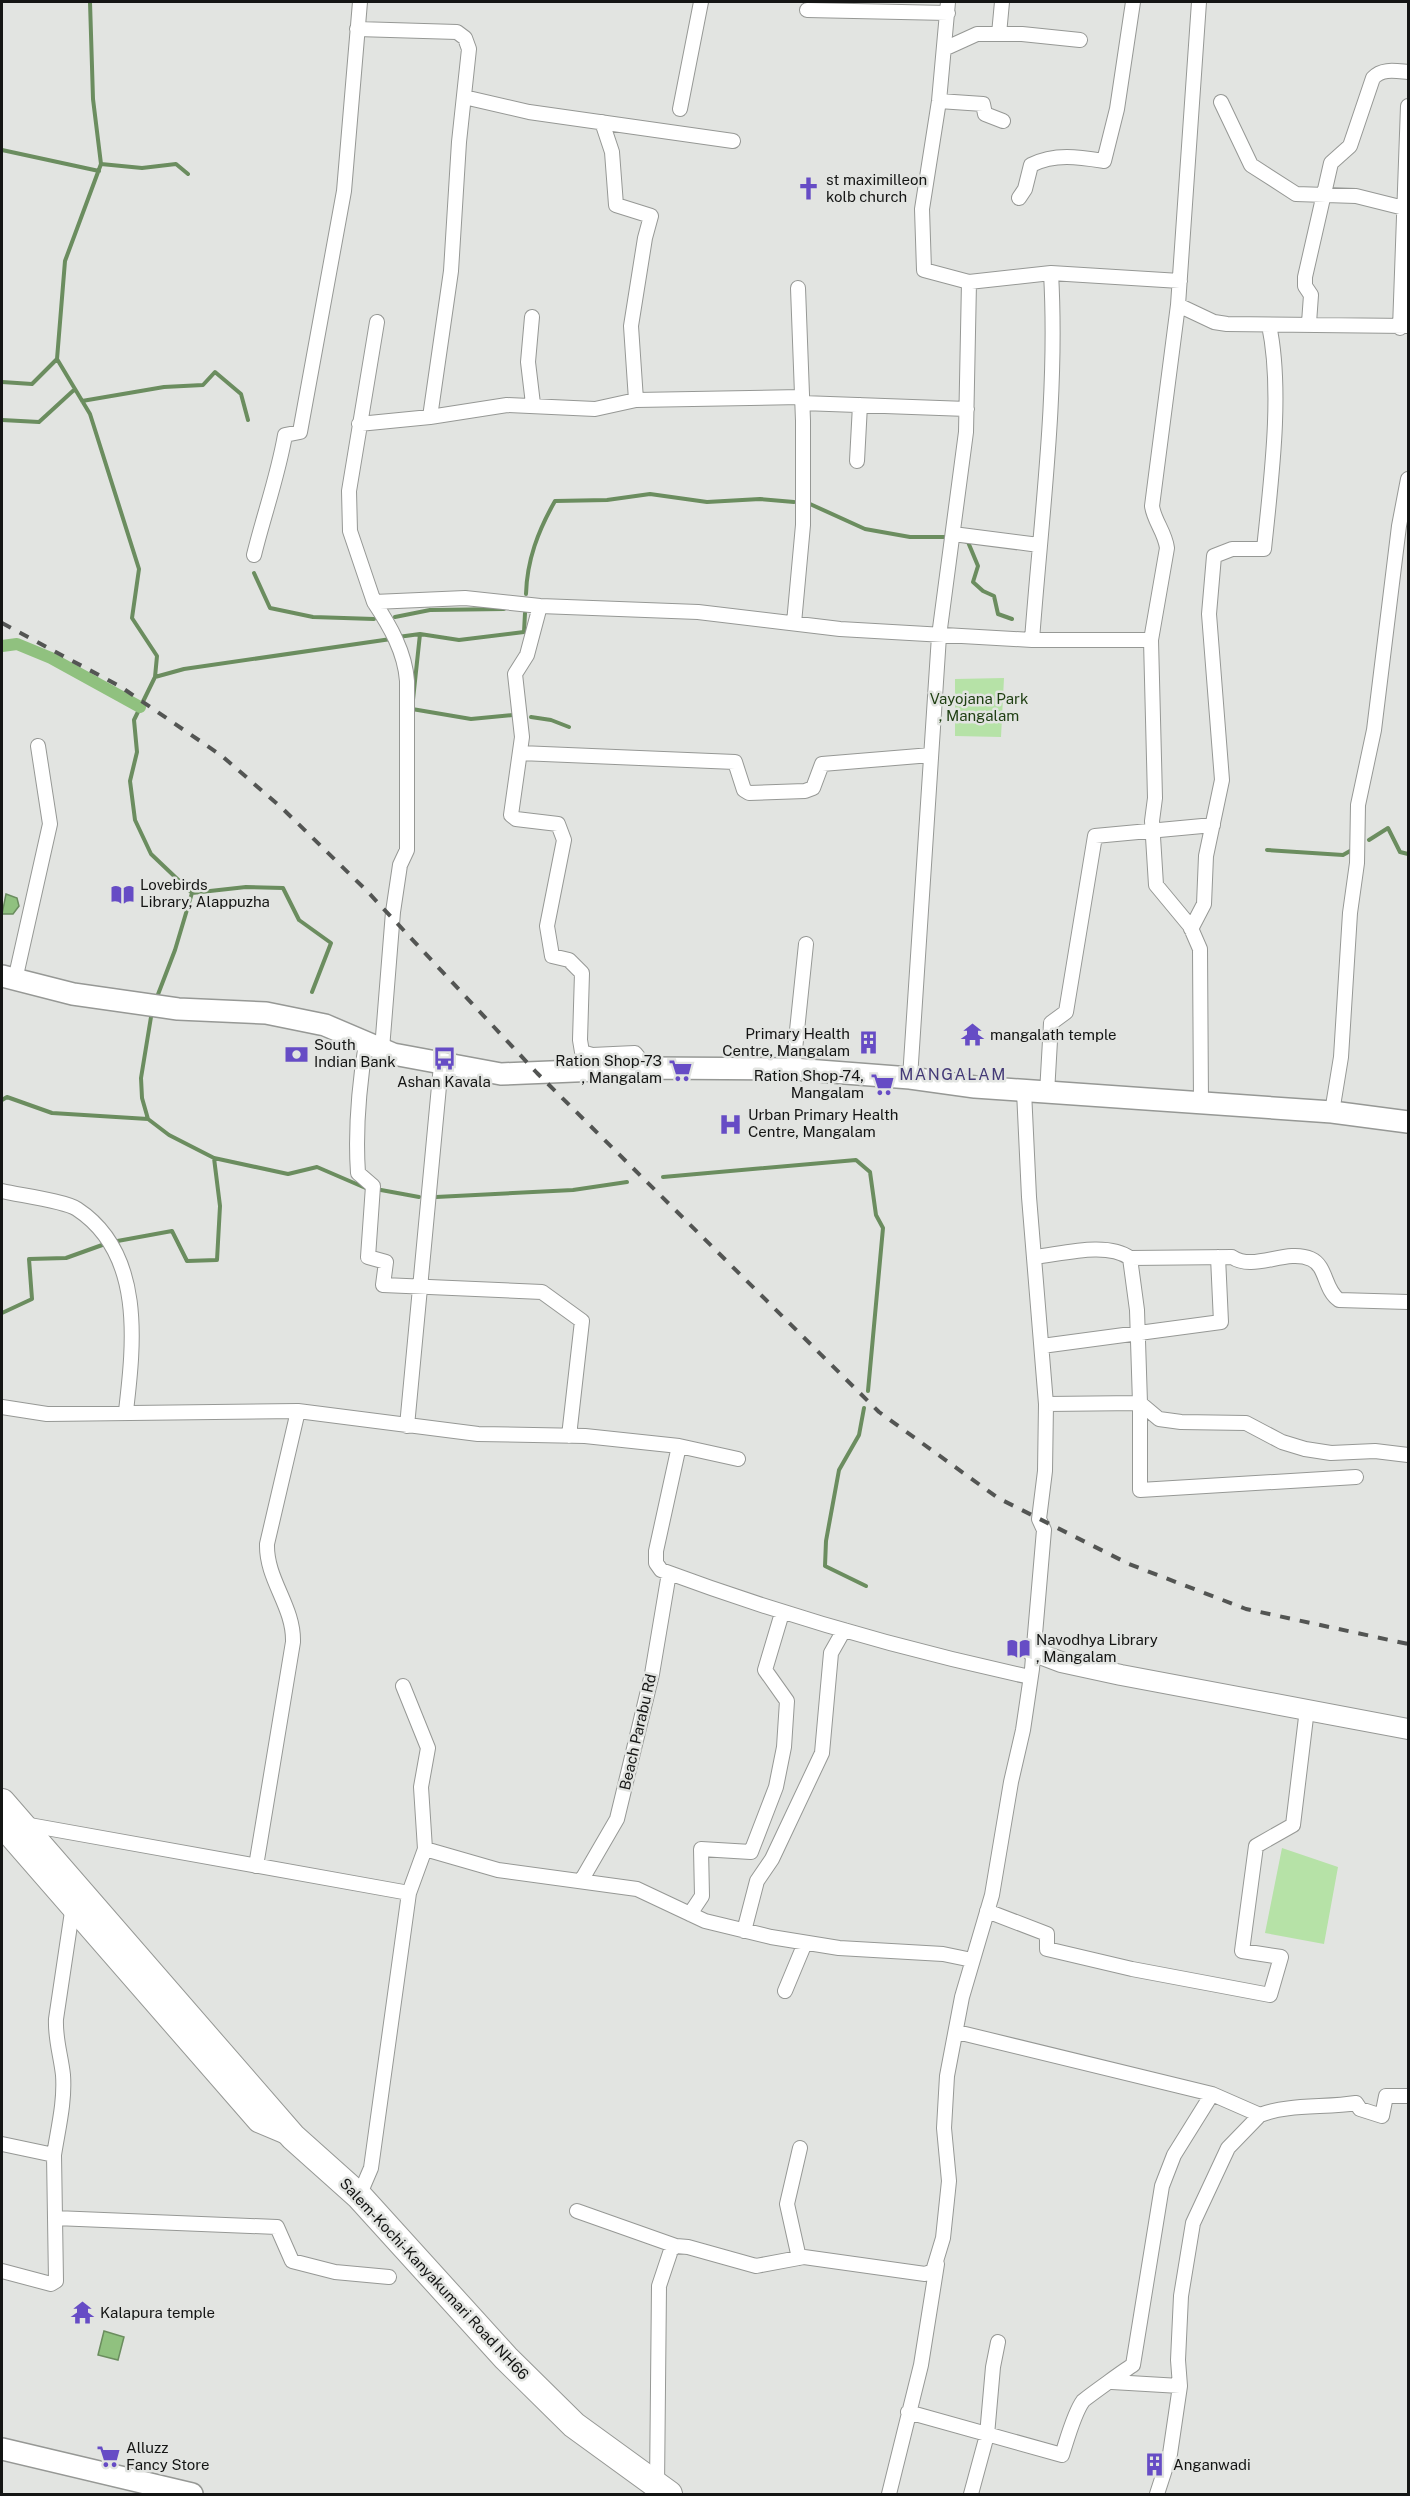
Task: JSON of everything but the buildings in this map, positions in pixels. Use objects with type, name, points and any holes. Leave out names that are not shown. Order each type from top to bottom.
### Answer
[{"type":"highway","name":"Salem-Kochi-Kanyakumari Road NH66","points":[[2,1802],[8,1824],[74,1899],[293,2136],[360,2196],[506,2358],[566,2416],[661,2492]]},
{"type":"main road","points":[[8,978],[73,994],[166,1007],[266,1013],[326,1025],[393,1054],[441,1065],[501,1074],[647,1068],[793,1069],[910,1078],[1047,1093],[1332,1112],[1408,1122]]},
{"type":"main road","points":[[2,2449],[192,2494]]},
{"type":"street","points":[[680,109],[700,2]]},
{"type":"street","points":[[999,34],[1002,2]]},
{"type":"street","points":[[1019,198],[1025,189],[1031,165],[1044,159],[1066,156],[1104,161],[1117,109],[1133,2]]},
{"type":"street","points":[[1192,2],[1213,2]]},
{"type":"street","points":[[1199,2],[1178,305],[1152,506],[1166,538],[1167,548],[1151,640],[1155,798],[1153,832],[1156,885],[1191,929],[1200,949],[1201,1102]]},
{"type":"street","points":[[254,555],[270,491],[278,475],[285,435],[300,432],[344,191],[357,3]]},
{"type":"street","points":[[807,10],[948,7],[939,102],[922,209],[924,270],[969,282],[1052,273],[1180,281]]},
{"type":"street","points":[[357,28],[458,32],[465,38],[469,49],[451,271],[430,417]]},
{"type":"street","points":[[944,49],[977,34],[1080,39]]},
{"type":"street","points":[[1309,323],[1311,295],[1305,286],[1305,277],[1331,163],[1350,146],[1373,78],[1378,72],[1408,72]]},
{"type":"street","points":[[464,98],[529,112],[734,141]]},
{"type":"street","points":[[939,102],[983,104],[985,114],[1003,121]]},
{"type":"street","points":[[1221,102],[1251,165],[1296,194],[1325,193],[1356,196],[1406,209]]},
{"type":"street","points":[[1178,305],[1214,322],[1404,327],[1408,106]]},
{"type":"street","points":[[602,122],[612,152],[616,205],[651,216],[645,238],[631,326],[636,400]]},
{"type":"street","points":[[1032,640],[1052,391],[1054,318],[1052,273]]},
{"type":"street","points":[[910,1078],[939,636],[967,409],[969,282]]},
{"type":"street","points":[[794,623],[802,525],[798,288]]},
{"type":"street","points":[[532,317],[528,362],[533,404]]},
{"type":"street","points":[[377,322],[349,491],[350,531],[374,602],[394,634],[406,669],[407,850],[400,865],[374,1046],[360,1084],[356,1147],[358,1173],[373,1186],[368,1257],[386,1262],[383,1285],[542,1292],[582,1321],[568,1436]]},
{"type":"street","points":[[1191,929],[1204,904],[1206,856],[1222,780],[1209,614],[1214,556],[1232,549],[1264,549],[1275,401],[1273,342],[1269,325]]},
{"type":"street","points":[[359,424],[430,417],[496,406],[533,404],[595,409],[636,400],[801,400],[967,409]]},
{"type":"street","points":[[857,461],[860,405]]},
{"type":"street","points":[[1332,1112],[1341,1057],[1350,913],[1357,862],[1358,805],[1374,730],[1408,479]]},
{"type":"street","points":[[952,534],[1039,545]]},
{"type":"street","points":[[374,602],[465,598],[540,606],[698,612],[939,636],[1032,640],[1151,640]]},
{"type":"street","points":[[540,606],[526,655],[515,674],[523,723],[511,815],[516,819],[558,824],[564,840],[547,926],[552,956],[569,960],[582,973],[580,987],[582,1052],[592,1055],[635,1053],[647,1068]]},
{"type":"street","points":[[8,978],[50,824],[38,746]]},
{"type":"street","points":[[520,753],[735,762],[744,790],[749,793],[804,791],[813,788],[822,764],[931,755]]},
{"type":"street","points":[[1047,1093],[1051,1023],[1066,1012],[1095,836],[1213,825]]},
{"type":"street","points":[[793,1069],[806,945]]},
{"type":"street","points":[[407,1426],[441,1065]]},
{"type":"street","points":[[889,2494],[921,2365],[943,2238],[949,2181],[944,2128],[944,2096],[962,1997],[987,1911],[1023,1730],[1030,1677],[1044,1530],[1039,1519],[1045,1471],[1046,1404],[1024,1091]]},
{"type":"street","points":[[2,1191],[76,1208],[104,1231],[120,1264],[129,1293],[133,1353],[126,1411]]},
{"type":"street","points":[[1035,1257],[1096,1250],[1120,1252],[1130,1258],[1232,1257],[1240,1263],[1296,1256],[1310,1258],[1319,1264],[1329,1289],[1339,1300],[1408,1302]]},
{"type":"street","points":[[1042,1346],[1221,1322],[1218,1257]]},
{"type":"street","points":[[1130,1258],[1134,1269],[1137,1333],[1140,1490],[1356,1477]]},
{"type":"street","points":[[1046,1404],[1140,1403],[1160,1419],[1181,1422],[1246,1423],[1282,1442],[1305,1449],[1331,1453],[1375,1451],[1408,1455]]},
{"type":"street","points":[[2,1407],[47,1414],[126,1411],[298,1411],[478,1434],[568,1436],[680,1446],[738,1459]]},
{"type":"street","points":[[256,1866],[293,1642],[292,1618],[267,1561],[267,1544],[298,1411]]},
{"type":"street","points":[[680,1446],[656,1551],[656,1563],[661,1570],[782,1613],[946,1659],[1030,1677]]},
{"type":"street","name":"Beach Parabu Rd","points":[[581,1881],[617,1819],[652,1674],[669,1573]]},
{"type":"street","points":[[690,1914],[702,1896],[701,1849],[751,1852],[776,1787],[788,1701],[765,1670],[782,1613]]},
{"type":"street","points":[[744,1931],[757,1881],[772,1859],[822,1753],[831,1653],[844,1630]]},
{"type":"street","points":[[1032,1651],[1069,1664],[1408,1729]]},
{"type":"street","points":[[360,2196],[371,2168],[409,1893],[425,1849],[421,1786],[428,1748],[403,1686]]},
{"type":"street","points":[[987,1911],[1047,1934],[1047,1949],[1132,1969],[1270,1995],[1281,1957],[1242,1952],[1243,1940],[1256,1846],[1293,1826],[1307,1709]]},
{"type":"street","points":[[8,1824],[409,1893]]},
{"type":"street","points":[[425,1849],[498,1870],[645,1892],[705,1921],[744,1931],[805,1943],[872,1951],[943,1954],[972,1960]]},
{"type":"street","points":[[2,2271],[51,2284],[56,2281],[54,2155],[63,2092],[56,2019],[74,1899]]},
{"type":"street","points":[[785,1991],[805,1943]]},
{"type":"street","points":[[957,2032],[1212,2094],[1237,2107],[1260,2115]]},
{"type":"street","points":[[908,2412],[1062,2455],[1083,2401],[1112,2382],[1122,2370],[1133,2365],[1162,2186],[1174,2155],[1212,2094]]},
{"type":"street","points":[[1157,2494],[1170,2454],[1180,2385],[1178,2360],[1180,2296],[1193,2223],[1228,2148],[1260,2115],[1274,2109],[1327,2108],[1356,2103],[1360,2109],[1382,2116],[1386,2096],[1408,2096]]},
{"type":"street","points":[[2,2144],[54,2155]]},
{"type":"street","points":[[799,2259],[787,2204],[800,2148]]},
{"type":"street","points":[[577,2211],[676,2246],[756,2266],[799,2259],[924,2274],[933,2271],[937,2264]]},
{"type":"street","points":[[55,2218],[277,2227],[292,2262],[335,2272],[389,2277]]},
{"type":"street","points":[[661,2492],[659,2286],[670,2250],[676,2246]]},
{"type":"street","points":[[971,2494],[987,2434],[993,2367],[998,2343]]},
{"type":"street","points":[[1112,2382],[1180,2385]]},
{"type":"green space","name":"Vayojana Park , Mangalam","points":[[1004,678],[1001,737],[955,736],[955,679]]},
{"type":"green space","points":[[1282,1848],[1338,1867],[1324,1944],[1265,1933]]},
{"type":"shaded area","points":[[6,894],[17,898],[19,906],[13,914],[2,914]]},
{"type":"shaded area","points":[[104,2331],[124,2337],[118,2360],[98,2355]]},
{"type":"waterway","points":[[90,2],[93,99],[101,164],[65,261],[57,359],[90,414],[139,569],[132,618],[157,656],[155,677],[134,720],[137,752],[130,781],[135,820],[151,854],[192,893],[175,950],[157,997]]},
{"type":"waterway","points":[[2,150],[99,171]]},
{"type":"waterway","points":[[101,164],[142,168],[176,164],[188,174]]},
{"type":"waterway","points":[[2,382],[32,384],[57,359]]},
{"type":"waterway","points":[[82,401],[164,387],[203,385],[215,372],[241,394],[248,420]]},
{"type":"waterway","points":[[2,420],[39,422],[75,389]]},
{"type":"waterway","points":[[526,594],[534,546],[555,501],[607,500],[650,494],[707,502],[760,499],[794,502]]},
{"type":"waterway","points":[[810,504],[865,529],[910,537],[946,537]]},
{"type":"waterway","points":[[965,541],[968,542],[978,566],[973,582],[983,591],[994,596],[998,614],[1012,619]]},
{"type":"waterway","points":[[254,573],[270,608],[313,617],[374,619]]},
{"type":"waterway","points":[[395,617],[430,610],[504,609]]},
{"type":"waterway","points":[[398,637],[420,634],[459,640],[524,632],[525,613]]},
{"type":"waterway","points":[[420,634],[412,709],[471,719],[513,715]]},
{"type":"waterway","points":[[155,677],[184,669],[391,639]]},
{"type":"waterway","points":[[2,646],[17,644],[51,658],[140,707]]},
{"type":"waterway","points":[[531,717],[551,720],[569,727]]},
{"type":"waterway","points":[[1369,840],[1388,828],[1400,852],[1408,854]]},
{"type":"waterway","points":[[1267,850],[1343,855],[1350,851]]},
{"type":"waterway","points":[[192,893],[246,887],[283,888],[299,920],[331,943],[312,992]]},
{"type":"waterway","points":[[151,1017],[141,1078],[142,1098],[148,1119],[169,1135],[214,1158],[288,1174],[317,1167],[368,1189]]},
{"type":"waterway","points":[[2,1100],[7,1097],[52,1113],[148,1119]]},
{"type":"waterway","points":[[112,1242],[172,1231],[187,1261],[217,1260],[220,1206],[214,1158]]},
{"type":"waterway","points":[[663,1177],[856,1160],[870,1172],[876,1215],[883,1228],[868,1391]]},
{"type":"waterway","points":[[436,1197],[573,1190],[627,1182]]},
{"type":"waterway","points":[[381,1190],[419,1197]]},
{"type":"waterway","points":[[2,1313],[32,1299],[29,1259],[66,1258],[105,1244]]},
{"type":"waterway","points":[[864,1408],[859,1435],[839,1470],[826,1541],[825,1566],[866,1586]]},
{"type":"railway","points":[[2,623],[121,687],[222,756],[283,809],[366,890],[537,1073],[879,1412],[998,1498],[1129,1564],[1246,1609],[1408,1644]]},
{"type":"place","name":"st maximilleon kolb church","points":[[808,189]]},
{"type":"place","name":"Lovebirds Library, Alappuzha","points":[[122,894]]},
{"type":"place","name":"mangalath temple","points":[[972,1035]]},
{"type":"place","name":"Primary Health Centre, Mangalam","points":[[868,1043]]},
{"type":"place","name":"South Indian Bank","points":[[296,1054]]},
{"type":"place","name":"Ashan Kavala","points":[[444,1058]]},
{"type":"place","name":"Ration Shop-73 , Mangalam","points":[[680,1070]]},
{"type":"place","name":"Ration Shop-74, Mangalam","points":[[882,1085]]},
{"type":"place","name":"Urban Primary Health Centre, Mangalam","points":[[730,1124]]},
{"type":"place","name":"Navodhya Library , Mangalam","points":[[1018,1649]]},
{"type":"place","name":"Kalapura temple","points":[[82,2313]]},
{"type":"place","name":"Alluzz Fancy Store","points":[[108,2457]]},
{"type":"place","name":"Anganwadi","points":[[1155,2465]]},
{"type":"district","name":"MANGALAM","points":[[953,1074]]}]
